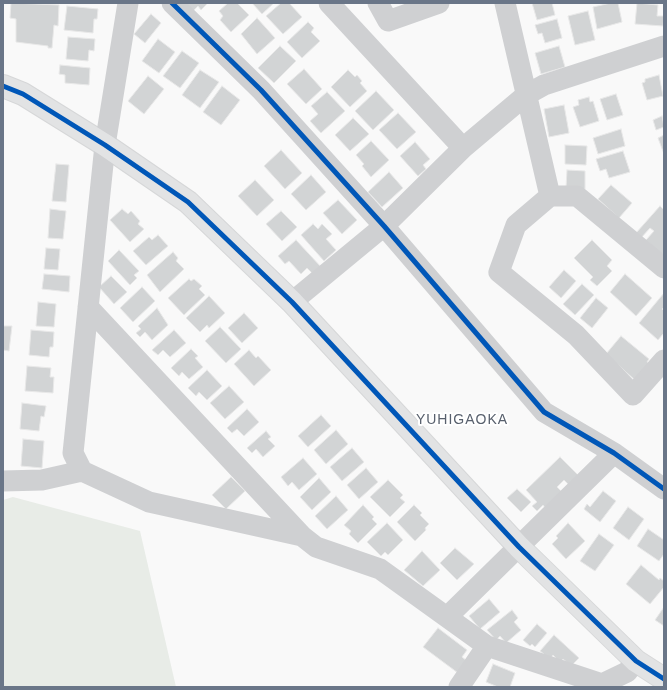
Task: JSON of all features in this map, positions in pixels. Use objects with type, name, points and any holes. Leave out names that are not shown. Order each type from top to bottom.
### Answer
[{"type":"street","points":[[82,471],[73,453],[105,145],[128,3]]},
{"type":"street","points":[[172,3],[261,90],[384,226],[544,412],[614,453],[664,489]]},
{"type":"street","points":[[328,3],[463,148]]},
{"type":"street","points":[[378,3],[388,21],[439,3]]},
{"type":"street","points":[[505,3],[550,196]]},
{"type":"street","points":[[292,302],[384,226],[463,148],[526,95],[544,85],[664,46]]},
{"type":"street","points":[[3,86],[23,94],[105,145],[188,202],[292,302],[519,547],[636,661],[664,679]]},
{"type":"street","points":[[664,268],[577,196],[550,196],[516,225],[499,272],[576,335],[633,395],[664,360]]},
{"type":"street","points":[[88,307],[302,536],[316,547],[380,569],[487,646],[572,682],[602,684],[627,672],[636,661]]},
{"type":"street","points":[[447,618],[614,453]]},
{"type":"street","points":[[3,481],[42,480],[82,471],[149,502],[302,536]]},
{"type":"street","points":[[459,687],[487,646]]},
{"type":"shaded area","points":[[13,497],[140,531],[176,687],[3,687],[3,500]]},
{"type":"building","points":[[11,3],[59,5],[58,26],[54,25],[52,48],[48,48],[48,46],[16,42],[16,19],[10,18]]},
{"type":"building","points":[[179,3],[208,3],[201,10],[198,6],[190,14]]},
{"type":"building","points":[[228,3],[237,3],[249,15],[231,32],[220,20],[223,16],[219,11]]},
{"type":"building","points":[[252,3],[274,3],[262,14]]},
{"type":"building","points":[[281,3],[289,3],[302,17],[283,34],[266,16]]},
{"type":"building","points":[[532,3],[552,3],[555,15],[537,20]]},
{"type":"building","points":[[618,3],[622,22],[597,29],[593,7]]},
{"type":"building","points":[[637,3],[658,5],[657,16],[664,16],[663,26],[635,24]]},
{"type":"building","points":[[67,6],[98,9],[97,19],[94,19],[93,33],[64,30]]},
{"type":"building","points":[[588,11],[595,40],[575,45],[568,16]]},
{"type":"building","points":[[151,14],[161,23],[145,43],[134,34]]},
{"type":"building","points":[[257,18],[275,38],[257,54],[241,34]]},
{"type":"building","points":[[557,19],[562,38],[545,43],[542,33],[538,34],[535,25]]},
{"type":"building","points":[[308,22],[314,28],[311,32],[320,41],[302,58],[287,42]]},
{"type":"building","points":[[68,37],[95,39],[94,51],[89,50],[88,61],[66,59]]},
{"type":"building","points":[[158,39],[175,52],[159,73],[142,61]]},
{"type":"building","points":[[280,46],[296,61],[274,83],[258,68]]},
{"type":"building","points":[[559,46],[565,67],[541,74],[535,53]]},
{"type":"building","points":[[182,51],[199,63],[180,88],[163,76]]},
{"type":"building","points":[[60,65],[90,68],[89,85],[65,83],[65,75],[59,74]]},
{"type":"building","points":[[304,69],[322,89],[306,104],[287,84]]},
{"type":"building","points":[[200,70],[219,82],[200,108],[182,95]]},
{"type":"building","points":[[348,70],[355,77],[357,75],[362,81],[360,83],[367,91],[350,107],[331,87]]},
{"type":"building","points":[[659,75],[663,96],[647,100],[642,83],[645,82],[645,79]]},
{"type":"building","points":[[148,76],[164,89],[144,114],[128,101]]},
{"type":"building","points":[[222,86],[240,100],[221,125],[203,112]]},
{"type":"building","points":[[376,91],[394,110],[373,130],[355,111]]},
{"type":"building","points":[[327,92],[345,111],[321,133],[310,121],[318,114],[311,106]]},
{"type":"building","points":[[616,94],[623,115],[607,120],[600,99]]},
{"type":"building","points":[[589,97],[590,102],[593,101],[599,121],[580,127],[573,107],[579,105],[578,100]]},
{"type":"building","points":[[564,105],[569,133],[549,137],[544,109]]},
{"type":"building","points":[[398,113],[416,132],[397,149],[379,130]]},
{"type":"building","points":[[662,116],[664,127],[656,130],[653,120]]},
{"type":"building","points":[[353,118],[369,134],[350,151],[335,135]]},
{"type":"building","points":[[621,129],[625,146],[598,154],[593,138]]},
{"type":"building","points":[[664,135],[664,154],[658,138]]},
{"type":"building","points":[[371,141],[389,160],[371,177],[362,166],[364,164],[356,155]]},
{"type":"building","points":[[415,142],[430,159],[423,165],[426,169],[418,176],[400,156]]},
{"type":"building","points":[[565,145],[587,146],[586,165],[565,164]]},
{"type":"building","points":[[281,150],[302,173],[285,189],[264,166]]},
{"type":"building","points":[[623,151],[630,172],[609,178],[606,169],[600,171],[596,159]]},
{"type":"building","points":[[56,164],[69,165],[66,202],[52,201]]},
{"type":"building","points":[[567,170],[585,171],[585,189],[566,188]]},
{"type":"building","points":[[389,172],[403,188],[382,207],[368,192]]},
{"type":"building","points":[[311,175],[326,192],[306,210],[291,194]]},
{"type":"building","points":[[255,180],[274,200],[257,216],[238,196]]},
{"type":"building","points":[[611,185],[632,203],[619,218],[598,199]]},
{"type":"building","points":[[338,200],[357,220],[342,234],[323,213]]},
{"type":"building","points":[[660,206],[664,210],[664,252],[662,255],[646,240],[654,231],[650,228],[641,238],[636,233]]},
{"type":"building","points":[[50,209],[66,211],[63,239],[48,238]]},
{"type":"building","points":[[122,209],[128,214],[131,211],[140,221],[138,224],[144,229],[130,242],[110,220]]},
{"type":"building","points":[[281,211],[297,227],[282,241],[266,224]]},
{"type":"building","points":[[313,224],[318,229],[322,224],[332,234],[326,239],[336,250],[324,261],[301,235]]},
{"type":"building","points":[[158,235],[168,246],[146,265],[133,251],[149,237],[152,240]]},
{"type":"building","points":[[296,240],[322,268],[314,275],[307,268],[301,274],[289,261],[285,264],[278,256]]},
{"type":"building","points":[[592,240],[612,260],[607,266],[612,271],[597,286],[590,280],[593,277],[574,258]]},
{"type":"building","points":[[46,248],[60,249],[58,270],[44,269]]},
{"type":"building","points":[[119,250],[139,271],[134,275],[137,278],[130,285],[108,261]]},
{"type":"building","points":[[173,252],[178,258],[176,261],[184,269],[160,292],[147,275]]},
{"type":"building","points":[[564,270],[576,281],[561,298],[549,287]]},
{"type":"building","points":[[44,274],[70,276],[69,292],[42,289]]},
{"type":"building","points":[[625,274],[652,298],[636,316],[610,292]]},
{"type":"building","points":[[111,276],[127,292],[114,304],[99,287]]},
{"type":"building","points":[[189,279],[191,281],[194,279],[202,286],[199,289],[205,295],[184,315],[168,298]]},
{"type":"building","points":[[582,284],[594,295],[575,315],[563,304]]},
{"type":"building","points":[[142,287],[155,301],[133,322],[120,308]]},
{"type":"building","points":[[664,293],[664,307],[662,309],[664,311],[664,335],[663,334],[658,340],[639,323]]},
{"type":"building","points":[[209,296],[225,313],[209,328],[207,325],[200,332],[186,318]]},
{"type":"building","points":[[596,298],[608,308],[592,328],[580,318]]},
{"type":"building","points":[[38,302],[56,304],[54,327],[36,326]]},
{"type":"building","points":[[157,308],[168,325],[152,340],[145,332],[140,337],[136,333],[141,329],[138,326]]},
{"type":"building","points":[[244,313],[258,328],[242,343],[228,328]]},
{"type":"building","points":[[3,326],[12,326],[9,351],[3,350]]},
{"type":"building","points":[[220,327],[241,349],[226,363],[205,341]]},
{"type":"building","points":[[31,330],[54,332],[53,347],[50,347],[49,357],[29,355]]},
{"type":"building","points":[[174,330],[186,343],[170,357],[163,350],[158,355],[152,350]]},
{"type":"building","points":[[621,336],[649,359],[647,362],[650,365],[636,381],[606,354]]},
{"type":"building","points":[[191,349],[198,356],[195,358],[203,367],[189,379],[182,372],[179,376],[171,368]]},
{"type":"building","points":[[249,350],[256,358],[258,356],[271,370],[254,386],[234,364]]},
{"type":"building","points":[[27,366],[51,368],[50,377],[54,377],[53,393],[25,391]]},
{"type":"building","points":[[207,370],[222,386],[207,400],[199,392],[196,396],[188,388]]},
{"type":"building","points":[[229,386],[244,402],[225,419],[210,403]]},
{"type":"building","points":[[22,403],[46,406],[44,417],[41,416],[39,431],[20,429]]},
{"type":"building","points":[[247,409],[259,422],[244,436],[237,429],[232,433],[227,428]]},
{"type":"building","points":[[321,415],[331,426],[308,447],[298,436]]},
{"type":"building","points":[[336,430],[348,444],[326,464],[314,450]]},
{"type":"building","points":[[266,431],[271,437],[268,439],[275,446],[263,457],[256,449],[252,453],[247,448]]},
{"type":"building","points":[[23,439],[44,441],[42,468],[21,466]]},
{"type":"building","points":[[352,448],[364,462],[342,481],[330,467]]},
{"type":"building","points":[[560,457],[581,478],[571,487],[564,480],[557,487],[563,493],[546,509],[543,505],[537,511],[532,506],[537,502],[526,490]]},
{"type":"building","points":[[303,458],[317,474],[299,490],[292,482],[288,486],[281,477]]},
{"type":"building","points":[[366,468],[378,482],[359,499],[347,485]]},
{"type":"building","points":[[231,477],[245,491],[226,509],[212,495]]},
{"type":"building","points":[[319,478],[331,492],[312,510],[300,497]]},
{"type":"building","points":[[388,480],[403,495],[400,498],[405,502],[390,517],[370,497]]},
{"type":"building","points":[[517,489],[531,502],[521,512],[507,498]]},
{"type":"building","points":[[603,491],[616,501],[600,522],[584,509],[587,504],[590,507]]},
{"type":"building","points":[[336,496],[348,510],[327,529],[315,516]]},
{"type":"building","points":[[363,505],[374,517],[372,519],[377,524],[358,543],[349,534],[351,531],[344,525]]},
{"type":"building","points":[[414,505],[422,513],[420,515],[429,524],[425,528],[426,530],[415,541],[397,522]]},
{"type":"building","points":[[628,507],[644,519],[629,540],[613,528]]},
{"type":"building","points":[[387,523],[403,540],[388,555],[385,552],[381,556],[367,542]]},
{"type":"building","points":[[568,523],[585,541],[566,559],[552,544],[558,538],[556,536]]},
{"type":"building","points":[[648,529],[664,540],[664,554],[659,561],[637,546]]},
{"type":"building","points":[[599,534],[614,545],[595,571],[580,561]]},
{"type":"building","points":[[455,548],[474,564],[457,580],[440,563]]},
{"type":"building","points":[[422,551],[440,570],[423,586],[404,570]]},
{"type":"building","points":[[641,565],[659,580],[660,578],[664,581],[664,587],[650,604],[626,584]]},
{"type":"building","points":[[489,599],[500,612],[480,629],[469,616]]},
{"type":"building","points":[[664,607],[664,626],[655,620]]},
{"type":"building","points":[[512,610],[518,618],[514,622],[521,630],[506,643],[500,636],[496,640],[487,630]]},
{"type":"building","points":[[537,624],[547,633],[535,647],[532,644],[530,646],[523,640]]},
{"type":"building","points":[[438,628],[467,650],[462,657],[467,661],[458,673],[423,647]]},
{"type":"building","points":[[554,635],[579,658],[571,666],[563,659],[560,662],[553,655],[550,659],[540,651]]},
{"type":"building","points":[[493,664],[515,673],[510,687],[498,687],[486,682]]},
{"type":"cycle path","points":[[172,3],[261,90],[384,226],[544,412],[614,453],[664,489]]},
{"type":"cycle path","points":[[3,86],[23,94],[105,145],[188,202],[292,302],[519,547],[636,661],[664,679]]},
{"type":"district","name":"YUHIGAOKA","points":[[462,420]]}]
